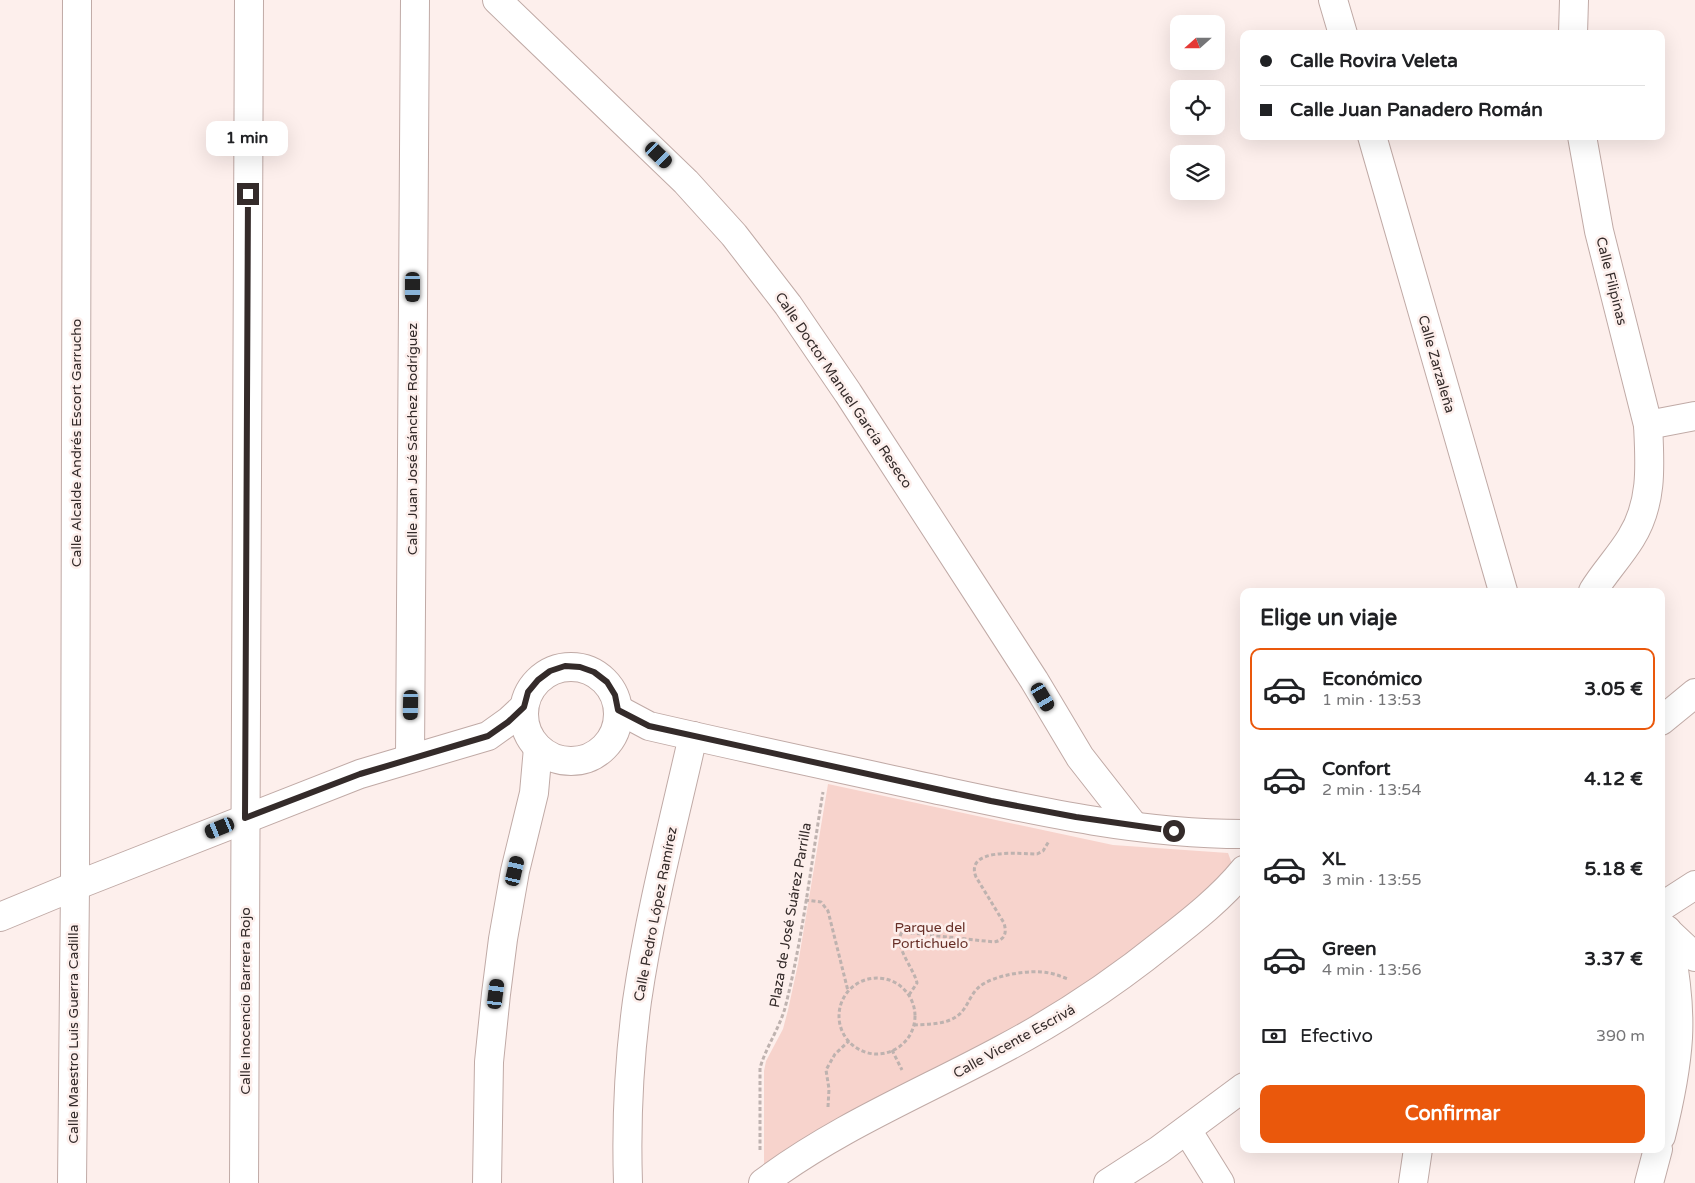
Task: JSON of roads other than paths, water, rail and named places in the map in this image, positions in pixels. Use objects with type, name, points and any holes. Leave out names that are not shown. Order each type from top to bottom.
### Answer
[{"type":"street","name":"Calle Alcalde Andrés Escort Garrucho","points":[[75,886],[76,0]]},
{"type":"street","name":"Calle Inocencio Barrera Rojo","points":[[244,1183],[249,0]]},
{"type":"street","name":"Calle Juan José Sánchez Rodríguez","points":[[410,758],[415,0]]},
{"type":"street","name":"Calle Doctor Manuel García Reseco","points":[[497,0],[686,182],[734,235],[788,305],[848,393],[995,619],[1080,758],[1134,826]]},
{"type":"street","points":[[1333,0],[1342,30]]},
{"type":"street","points":[[1573,30],[1574,0]]},
{"type":"street","name":"Calle Zarzaleña","points":[[1373,140],[1502,588]]},
{"type":"street","name":"Calle Filipinas","points":[[1583,140],[1599,230],[1648,425],[1650,464],[1646,502],[1640,522],[1631,538],[1595,588]]},
{"type":"street","points":[[1648,425],[1695,416]]},
{"type":"street","points":[[565,666],[580,667],[594,672],[607,682],[615,695],[617,722],[609,744],[600,752],[576,761],[562,761],[549,756],[536,746],[527,733],[524,707],[528,692],[538,680],[550,671],[565,666]]},
{"type":"street","points":[[1665,718],[1695,693]]},
{"type":"street","points":[[0,917],[245,818],[360,774],[488,736],[508,722],[524,707]]},
{"type":"street","points":[[617,722],[649,726],[1056,814],[1134,826],[1208,834],[1240,834]]},
{"type":"street","points":[[488,736],[510,738],[536,746]]},
{"type":"street","name":"Calle Pedro López Ramírez","points":[[628,1183],[629,1078],[637,1001],[651,921],[693,736]]},
{"type":"street","points":[[487,1183],[490,1062],[496,994],[515,871],[534,793],[536,746]]},
{"type":"street","points":[[534,793],[562,761]]},
{"type":"street","name":"Calle Vicente Escrivá","points":[[763,1183],[786,1166],[838,1134],[1009,1046],[1086,1001],[1189,923],[1240,874]]},
{"type":"street","points":[[1665,919],[1695,885]]},
{"type":"street","name":"Calle Maestro Luis Guerra Cadilla","points":[[72,1183],[75,886]]},
{"type":"street","points":[[1665,923],[1695,957]]},
{"type":"street","points":[[1665,930],[1676,981],[1679,1011],[1672,1087],[1665,1118]]},
{"type":"street","points":[[1108,1183],[1187,1130],[1240,1091]]},
{"type":"street","points":[[1187,1130],[1220,1183]]},
{"type":"street","points":[[1413,1183],[1417,1153]]},
{"type":"street","points":[[1649,1183],[1657,1153]]},
{"type":"park label","name":"Parque del Portichuelo","points":[[930,936]]}]
